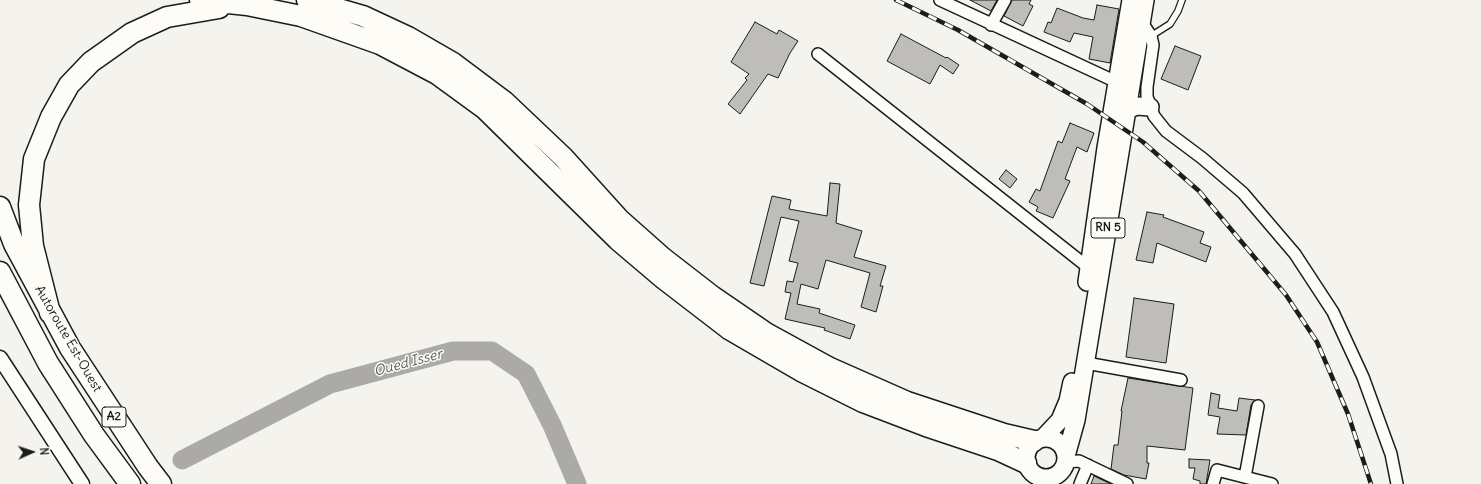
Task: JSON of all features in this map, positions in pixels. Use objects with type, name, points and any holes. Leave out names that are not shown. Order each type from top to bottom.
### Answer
[{"type":"highway","points":[[200,0],[247,5],[300,16],[380,44],[437,74],[485,109],[618,240],[664,279],[729,329],[803,372],[863,402],[926,426],[1001,442],[1039,439]]},
{"type":"highway","points":[[308,0],[363,16],[408,37],[453,63],[505,102],[563,157],[620,219],[663,258],[712,296],[766,333],[830,368],[1001,442],[1029,476]]},
{"type":"highway","points":[[50,313],[34,246],[29,205],[34,159],[51,117],[69,85],[91,62],[132,33],[167,17],[247,5]]},
{"type":"highway","name":"Autoroute Est-Ouest","points":[[0,207],[14,244],[70,348],[148,467],[161,484]]},
{"type":"highway","name":"Autoroute Est-Ouest","points":[[0,272],[48,363],[94,435],[130,484]]},
{"type":"main road","name":"RN 5","points":[[1062,469],[1075,426],[1126,110],[1123,85],[1131,0]]},
{"type":"main road","name":"RN 5","points":[[1039,439],[1060,420],[1068,401],[1123,85],[1145,0]]},
{"type":"main road","points":[[1126,110],[1137,106],[1150,107]]},
{"type":"main road","points":[[1001,442],[1044,425],[1056,416],[1068,401]]},
{"type":"main road","points":[[1050,438],[1061,444],[1062,469],[1054,476],[1042,478],[1029,476],[1027,448],[1039,439],[1050,438]]},
{"type":"street","points":[[940,0],[1123,85]]},
{"type":"street","points":[[991,25],[1005,0]]},
{"type":"street","points":[[1140,21],[1151,36],[1152,50],[1147,87],[1150,107],[1154,116],[1166,131],[1202,158],[1243,193],[1300,261],[1333,312],[1363,376],[1391,454],[1397,484]]},
{"type":"street","points":[[818,54],[1090,268]]},
{"type":"street","points":[[2,360],[82,484]]},
{"type":"street","points":[[1086,363],[1180,380]]},
{"type":"street","points":[[1245,478],[1258,406]]},
{"type":"street","points":[[1062,469],[1080,461],[1127,484]]},
{"type":"street","points":[[1080,484],[1088,465]]},
{"type":"street","points":[[1213,484],[1217,470],[1272,484]]},
{"type":"lane","points":[[1151,36],[1170,24],[1178,11],[1182,0]]},
{"type":"building","points":[[970,0],[997,0],[991,11]]},
{"type":"building","points":[[1012,0],[1031,0],[1029,4],[1033,6],[1023,26],[1004,16]]},
{"type":"building","points":[[1097,5],[1119,9],[1110,63],[1089,59],[1093,37],[1074,33],[1070,42],[1044,32],[1048,22],[1051,23],[1057,8],[1083,18],[1094,20]]},
{"type":"building","points":[[755,22],[777,34],[779,30],[798,41],[790,53],[778,78],[768,74],[740,114],[728,104],[747,80],[745,78],[749,74],[731,62]]},
{"type":"building","points":[[901,34],[946,58],[947,57],[959,65],[953,74],[940,65],[930,84],[887,61]]},
{"type":"building","points":[[1175,46],[1201,56],[1188,90],[1161,79]]},
{"type":"building","points":[[1070,123],[1094,133],[1087,152],[1077,147],[1065,179],[1070,181],[1053,218],[1036,211],[1038,207],[1029,202],[1036,189],[1040,191],[1058,141],[1062,143]]},
{"type":"building","points":[[1006,170],[1017,179],[1010,188],[999,179]]},
{"type":"building","points":[[830,183],[840,184],[836,223],[862,231],[854,257],[886,266],[880,286],[883,286],[876,312],[861,307],[870,273],[826,260],[818,289],[801,284],[797,304],[820,309],[819,313],[855,325],[850,339],[824,330],[825,328],[785,319],[791,293],[785,292],[787,281],[793,282],[798,263],[789,261],[799,221],[781,217],[764,286],[750,283],[772,196],[791,200],[789,209],[827,216]]},
{"type":"building","points":[[1147,212],[1164,215],[1163,217],[1204,232],[1200,243],[1211,247],[1206,262],[1157,243],[1153,263],[1136,260]]},
{"type":"building","points":[[1134,298],[1174,304],[1166,363],[1126,357]]},
{"type":"building","points":[[1128,378],[1193,388],[1185,450],[1147,446],[1147,463],[1149,463],[1146,479],[1124,475],[1111,469],[1114,445],[1118,445],[1121,411]]},
{"type":"building","points":[[1211,393],[1220,395],[1218,408],[1237,411],[1239,398],[1255,400],[1251,405],[1246,435],[1217,434],[1220,417],[1208,415]]},
{"type":"building","points":[[1189,459],[1210,460],[1206,484],[1200,484],[1200,481],[1193,479],[1195,468],[1189,468]]},
{"type":"building","points":[[1094,476],[1111,484],[1091,484]]},
{"type":"waterway","name":"Oued Isser","points":[[182,460],[330,384],[453,351],[492,351],[526,374],[552,425],[577,484]]},
{"type":"railway","points":[[896,0],[958,30],[1087,104],[1143,142],[1199,191],[1286,295],[1317,342],[1348,414],[1371,484]]}]
